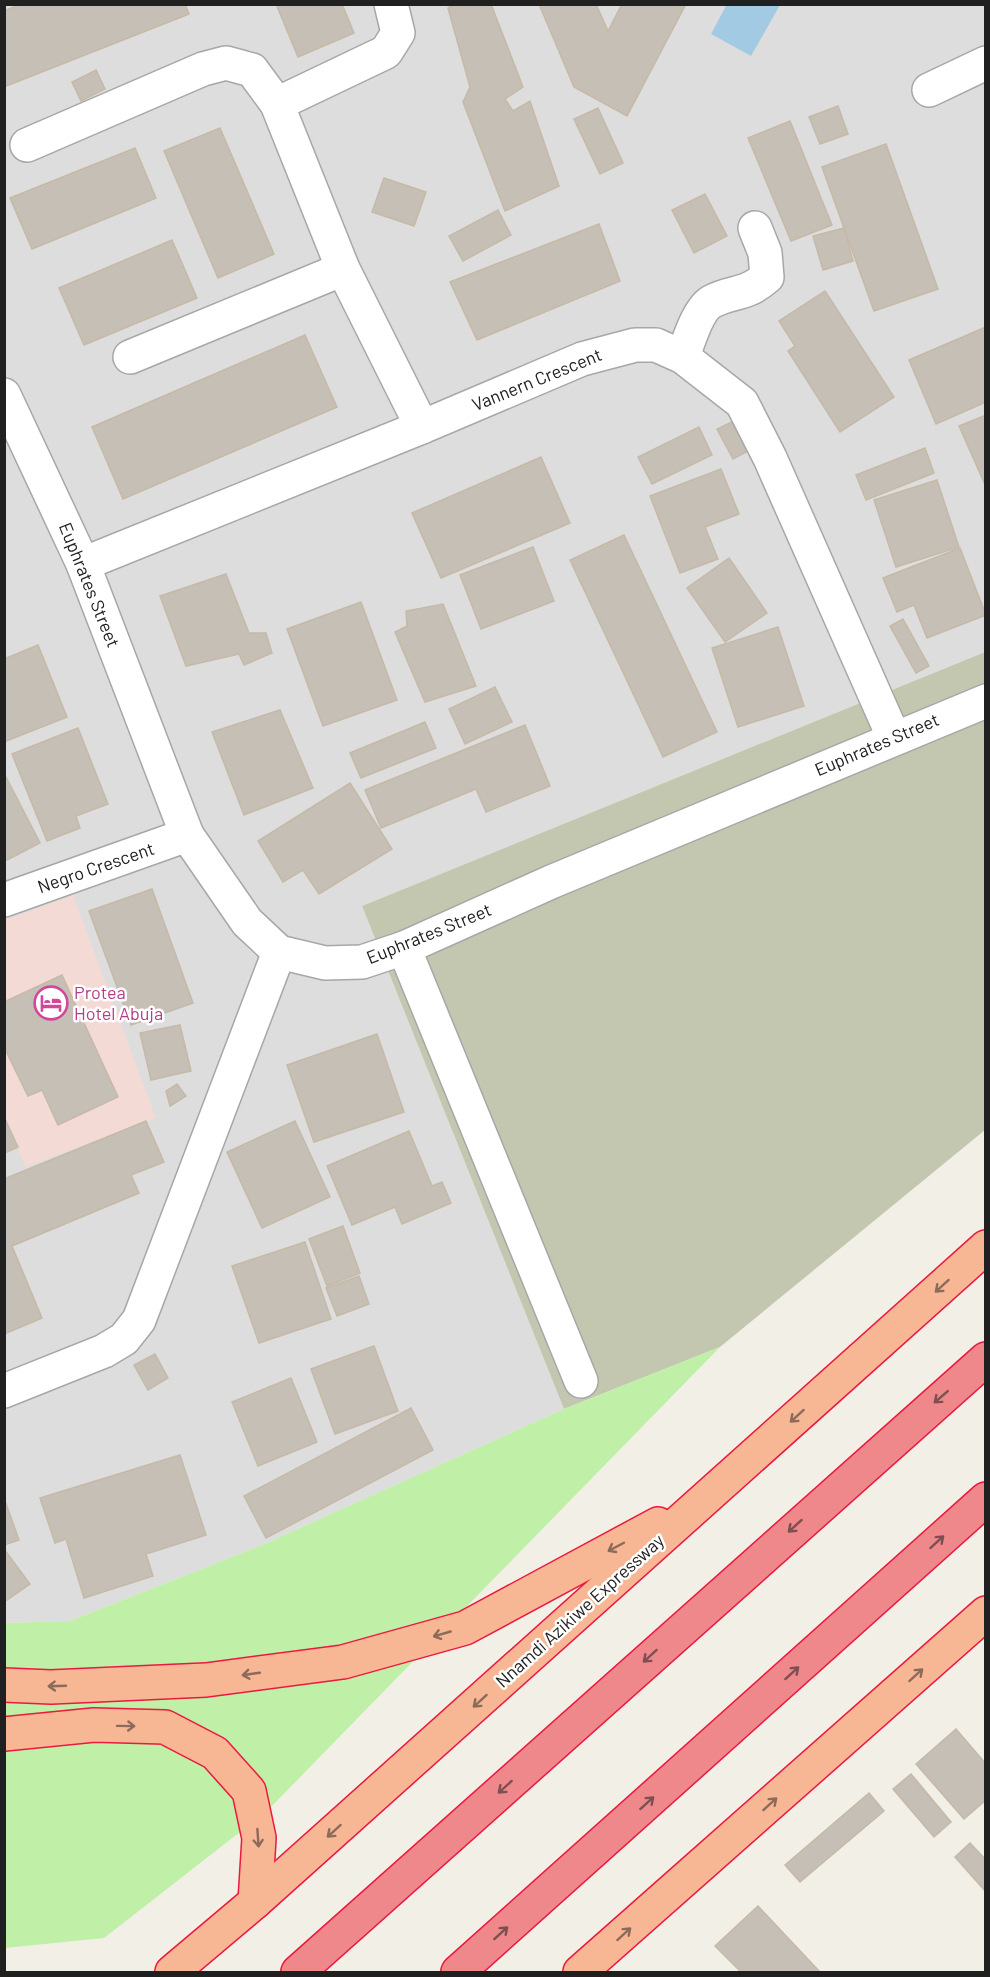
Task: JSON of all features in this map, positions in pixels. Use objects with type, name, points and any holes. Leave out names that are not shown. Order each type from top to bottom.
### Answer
[{"type":"highway","name":"Nnamdi Azikiwe Expressway","points":[[172,1972],[255,1902],[986,1247]]},
{"type":"highway","points":[[298,1972],[871,1458],[986,1359]]},
{"type":"highway","points":[[4,1685],[51,1687],[206,1680],[343,1662],[465,1628],[704,1499]]},
{"type":"highway","points":[[458,1972],[986,1499]]},
{"type":"highway","points":[[580,1972],[986,1613]]},
{"type":"highway","points":[[4,1734],[94,1725],[165,1727],[215,1753],[249,1791],[259,1838],[255,1902]]},
{"type":"street","points":[[277,104],[386,52],[398,33],[392,4]]},
{"type":"street","points":[[27,145],[203,69],[226,63],[252,70],[277,104],[343,269],[422,428]]},
{"type":"street","points":[[929,90],[986,63]]},
{"type":"street","points":[[683,357],[696,323],[710,302],[752,290],[767,277],[765,253],[755,228]]},
{"type":"street","points":[[130,357],[343,269]]},
{"type":"street","name":"Vannern Crescent","points":[[82,564],[422,428],[582,359],[635,345],[656,345],[683,357],[742,403],[770,458],[894,738]]},
{"type":"street","name":"Euphrates Street","points":[[4,395],[82,564],[187,836],[247,922],[279,952],[325,963],[362,962],[404,948],[551,882],[986,701]]},
{"type":"street","name":"Negro Crescent","points":[[4,900],[187,836]]},
{"type":"street","points":[[404,948],[581,1381]]},
{"type":"street","points":[[4,1391],[104,1351],[124,1339],[139,1320],[279,952]]},
{"type":"shaded area","points":[[4,5],[986,5],[985,652],[362,906],[564,1409],[260,1546],[70,1621],[5,1623]]},
{"type":"shaded area","points":[[985,652],[985,1130],[720,1347],[564,1409],[362,906]]},
{"type":"shaded area","points":[[73,895],[156,1118],[25,1167],[5,1114],[5,920]]},
{"type":"green space","points":[[720,1347],[267,1811],[104,1938],[5,1948],[5,1623],[70,1621],[260,1546],[564,1409]]},
{"type":"water","points":[[727,4],[780,5],[751,56],[711,34]]},
{"type":"building","points":[[21,4],[185,4],[189,14],[4,87],[4,11]]},
{"type":"building","points":[[276,4],[342,4],[354,33],[298,57]]},
{"type":"building","points":[[454,4],[491,4],[523,87],[505,99],[513,111],[530,101],[559,186],[505,211],[463,102],[470,87],[448,8]]},
{"type":"building","points":[[539,4],[596,4],[608,31],[622,4],[686,4],[627,116],[574,87]]},
{"type":"building","points":[[96,70],[105,89],[81,101],[72,82]]},
{"type":"building","points":[[838,106],[848,134],[820,144],[809,117]]},
{"type":"building","points":[[598,108],[623,163],[600,174],[574,119]]},
{"type":"building","points":[[790,121],[832,225],[791,241],[748,138]]},
{"type":"building","points":[[220,128],[274,254],[218,278],[164,151]]},
{"type":"building","points":[[886,144],[938,289],[874,311],[822,167]]},
{"type":"building","points":[[135,148],[156,198],[32,249],[10,198]]},
{"type":"building","points":[[384,178],[426,192],[414,226],[372,212]]},
{"type":"building","points":[[705,194],[727,236],[694,253],[672,210]]},
{"type":"building","points":[[498,210],[511,235],[463,261],[449,236]]},
{"type":"building","points":[[599,224],[620,281],[477,340],[450,282]]},
{"type":"building","points":[[844,228],[853,261],[823,270],[813,236]]},
{"type":"building","points":[[172,240],[197,298],[84,345],[59,288]]},
{"type":"building","points":[[825,291],[894,397],[840,432],[788,351],[795,346],[779,321]]},
{"type":"building","points":[[986,327],[986,402],[936,424],[909,360]]},
{"type":"building","points":[[305,335],[337,407],[123,499],[92,427]]},
{"type":"building","points":[[986,415],[986,487],[959,426]]},
{"type":"building","points":[[736,420],[752,449],[733,459],[717,429]]},
{"type":"building","points":[[699,427],[712,455],[652,484],[638,457]]},
{"type":"building","points":[[925,448],[934,473],[866,500],[856,475]]},
{"type":"building","points":[[541,457],[570,523],[441,578],[412,513]]},
{"type":"building","points":[[721,469],[739,514],[705,527],[718,559],[680,573],[650,496]]},
{"type":"building","points":[[937,480],[959,547],[896,567],[874,500]]},
{"type":"building","points":[[624,535],[717,732],[663,757],[570,560]]},
{"type":"building","points":[[533,547],[554,601],[481,629],[460,575]]},
{"type":"building","points":[[960,548],[986,615],[927,638],[914,605],[897,612],[883,578]]},
{"type":"building","points":[[729,558],[767,613],[725,642],[687,588]]},
{"type":"building","points":[[226,574],[249,633],[266,633],[272,653],[244,665],[239,654],[186,666],[160,596]]},
{"type":"building","points":[[361,602],[397,700],[323,726],[287,629]]},
{"type":"building","points":[[443,604],[476,686],[425,702],[395,632],[407,626],[406,611]]},
{"type":"building","points":[[903,619],[929,666],[916,673],[890,626]]},
{"type":"building","points":[[778,627],[804,706],[738,727],[712,648]]},
{"type":"building","points":[[38,645],[67,717],[4,742],[4,659]]},
{"type":"building","points":[[495,687],[512,722],[465,744],[449,709]]},
{"type":"building","points":[[280,710],[313,788],[244,815],[212,732]]},
{"type":"building","points":[[425,722],[436,748],[361,778],[350,753]]},
{"type":"building","points":[[525,725],[550,786],[486,812],[476,789],[381,828],[365,790]]},
{"type":"building","points":[[78,728],[108,804],[76,816],[80,828],[47,841],[12,754]]},
{"type":"building","points":[[4,773],[40,843],[7,860],[4,856]]},
{"type":"building","points":[[350,783],[392,849],[319,894],[303,870],[283,882],[258,841]]},
{"type":"building","points":[[152,889],[193,1003],[131,1025],[89,911]]},
{"type":"building","points":[[62,975],[118,1097],[58,1125],[42,1090],[28,1096],[4,1047],[4,1002]]},
{"type":"building","points":[[180,1025],[191,1071],[151,1080],[140,1033]]},
{"type":"building","points":[[377,1034],[404,1112],[314,1142],[287,1065]]},
{"type":"building","points":[[177,1084],[186,1096],[170,1106],[166,1091]]},
{"type":"building","points":[[4,1117],[18,1147],[4,1153]]},
{"type":"building","points":[[146,1121],[164,1162],[131,1175],[139,1193],[12,1246],[42,1318],[4,1334],[4,1179]]},
{"type":"building","points":[[295,1121],[330,1197],[262,1228],[227,1152]]},
{"type":"building","points":[[409,1131],[432,1186],[442,1182],[451,1203],[402,1224],[395,1207],[352,1225],[327,1166]]},
{"type":"building","points":[[343,1226],[360,1273],[327,1286],[309,1239]]},
{"type":"building","points":[[305,1242],[331,1319],[259,1343],[232,1266]]},
{"type":"building","points":[[359,1276],[369,1304],[337,1316],[326,1288]]},
{"type":"building","points":[[374,1346],[398,1411],[335,1434],[311,1369]]},
{"type":"building","points":[[155,1354],[168,1378],[148,1390],[134,1365]]},
{"type":"building","points":[[291,1378],[317,1442],[258,1466],[232,1402]]},
{"type":"building","points":[[411,1408],[433,1450],[266,1538],[244,1496]]},
{"type":"building","points":[[180,1455],[206,1535],[146,1554],[153,1576],[84,1598],[66,1539],[55,1543],[40,1498]]},
{"type":"building","points":[[4,1498],[19,1540],[4,1545]]},
{"type":"building","points":[[4,1549],[30,1584],[4,1602]]},
{"type":"building","points":[[956,1729],[986,1764],[986,1800],[964,1819],[916,1764]]},
{"type":"building","points":[[911,1774],[951,1822],[934,1837],[893,1789]]},
{"type":"building","points":[[869,1793],[884,1811],[800,1882],[785,1865]]},
{"type":"building","points":[[970,1843],[986,1860],[986,1892],[955,1857]]},
{"type":"building","points":[[758,1906],[820,1972],[741,1972],[715,1946]]},
{"type":"place","name":"Protea Hotel Abuja","points":[[51,1003]]}]
